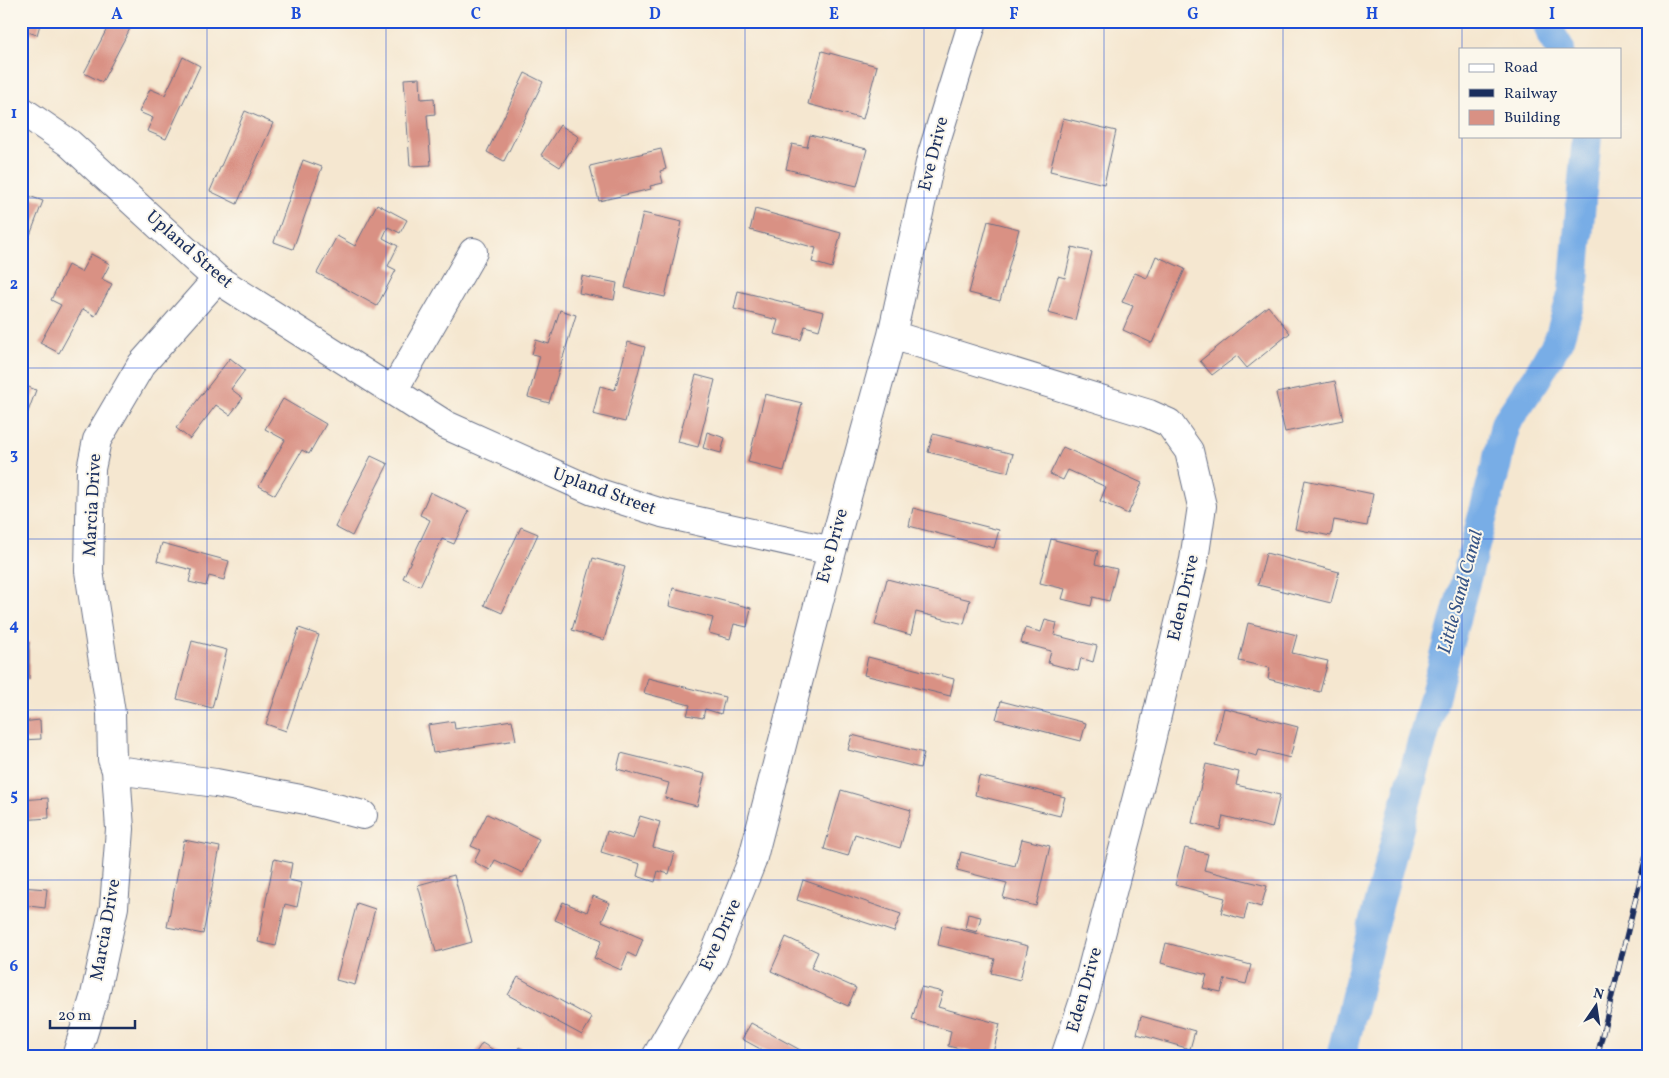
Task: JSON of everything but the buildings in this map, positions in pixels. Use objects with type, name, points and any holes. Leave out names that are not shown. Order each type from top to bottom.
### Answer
[{"type":"street","name":"Eve Drive","points":[[656,1057],[713,958],[752,861],[832,551],[892,335],[932,154],[972,21]]},
{"type":"street","name":"Upland Street","points":[[21,110],[68,143],[217,278],[446,425],[593,491],[662,513],[832,551]]},
{"type":"street","points":[[393,391],[473,252]]},
{"type":"street","name":"Marcia Drive","points":[[76,1057],[95,994],[114,907],[120,829],[116,770],[112,759],[110,713],[89,571],[91,469],[97,440],[141,365],[217,278]]},
{"type":"street","name":"Eden Drive","points":[[892,335],[1149,414],[1169,423],[1189,451],[1202,506],[1194,560],[1144,770],[1083,1003],[1065,1057]]},
{"type":"street","points":[[116,770],[216,783],[306,800],[363,815]]},
{"type":"waterway","name":"Little Sand Canal","points":[[1547,21],[1552,36],[1559,48]]},
{"type":"waterway","name":"Little Sand Canal","points":[[1341,1057],[1375,917],[1496,467],[1505,424],[1536,379],[1559,339],[1573,292],[1587,138]]},
{"type":"railway","points":[[1597,1057],[1648,848]]}]
